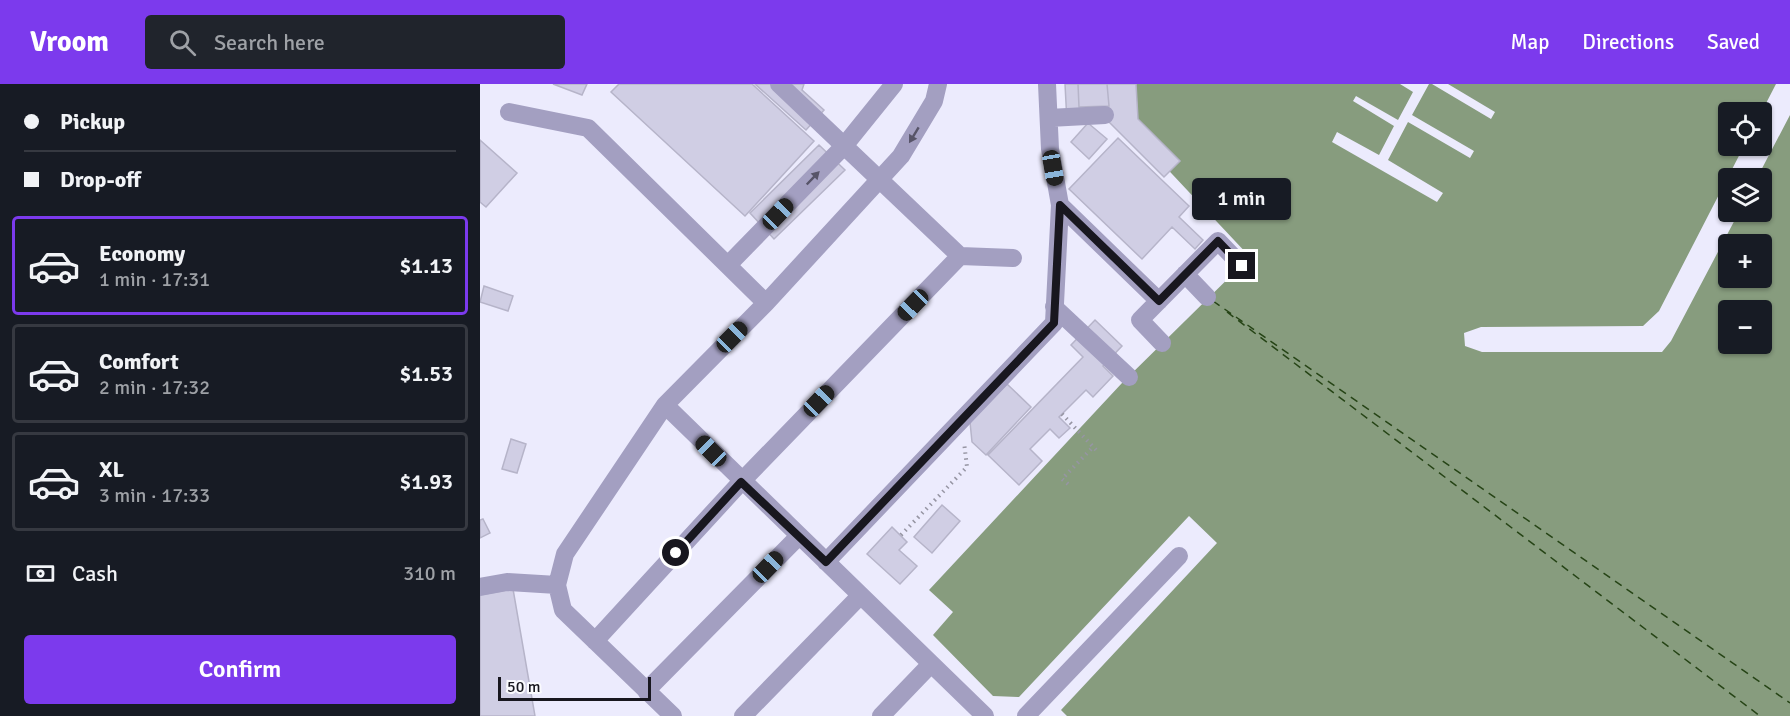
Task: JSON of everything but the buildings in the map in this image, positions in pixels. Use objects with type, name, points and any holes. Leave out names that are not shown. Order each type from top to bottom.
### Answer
[{"type":"lane","points":[[779,84],[960,256],[1013,258]]},
{"type":"lane","points":[[728,266],[844,146],[894,84]]},
{"type":"lane","points":[[673,716],[563,610],[557,585],[565,554],[665,405],[766,303],[881,181],[901,156],[934,101],[938,84]]},
{"type":"lane","points":[[826,562],[1054,323],[1060,205],[1050,149],[1047,84]]},
{"type":"lane","points":[[509,112],[588,128],[766,303]]},
{"type":"lane","points":[[1049,118],[1105,115]]},
{"type":"lane","points":[[1060,205],[1159,301]]},
{"type":"lane","points":[[1162,343],[1140,320],[1218,241],[1242,266]]},
{"type":"lane","points":[[595,641],[741,482],[960,256]]},
{"type":"lane","points":[[1185,274],[1207,297]]},
{"type":"lane","points":[[1054,307],[1129,377]]},
{"type":"lane","points":[[665,405],[741,482],[985,716]]},
{"type":"lane","points":[[646,691],[799,536]]},
{"type":"lane","points":[[1026,716],[1179,556]]},
{"type":"lane","points":[[480,587],[507,582],[557,585]]},
{"type":"lane","points":[[743,716],[860,596]]},
{"type":"lane","points":[[881,716],[930,665]]},
{"type":"path","points":[[1062,414],[1098,452]]},
{"type":"path","points":[[1068,484],[1062,478],[1093,447]]},
{"type":"shaded area","points":[[1112,84],[1776,84],[1767,102],[1718,102],[1718,156],[1739,156],[1733,168],[1718,168],[1718,196],[1659,311],[1643,326],[1481,327],[1464,333],[1465,346],[1482,352],[1662,352],[1671,341],[1718,252],[1718,288],[1772,288],[1772,234],[1727,234],[1734,222],[1772,222],[1772,168],[1762,168],[1769,156],[1772,156],[1772,149],[1790,115],[1790,716],[1067,716],[1061,710],[1217,543],[1189,516],[1019,697],[993,696],[933,635],[953,612],[929,590],[1122,383],[1250,257],[1157,158]]},
{"type":"pier","points":[[1400,84],[1429,84],[1412,115],[1474,151],[1470,158],[1408,122],[1388,160],[1443,193],[1437,202],[1332,142],[1337,132],[1379,155],[1394,126],[1353,101],[1356,96],[1398,120],[1413,92]]},
{"type":"pier","points":[[1432,84],[1448,84],[1495,112],[1491,119]]},
{"type":"ferry route","points":[[1213,301],[1790,703]]},
{"type":"ferry route","points":[[1227,312],[1760,716]]},
{"type":"route","points":[[676,553],[741,482],[826,562],[1054,323],[1060,205],[1159,301],[1218,241],[1242,266]]}]
